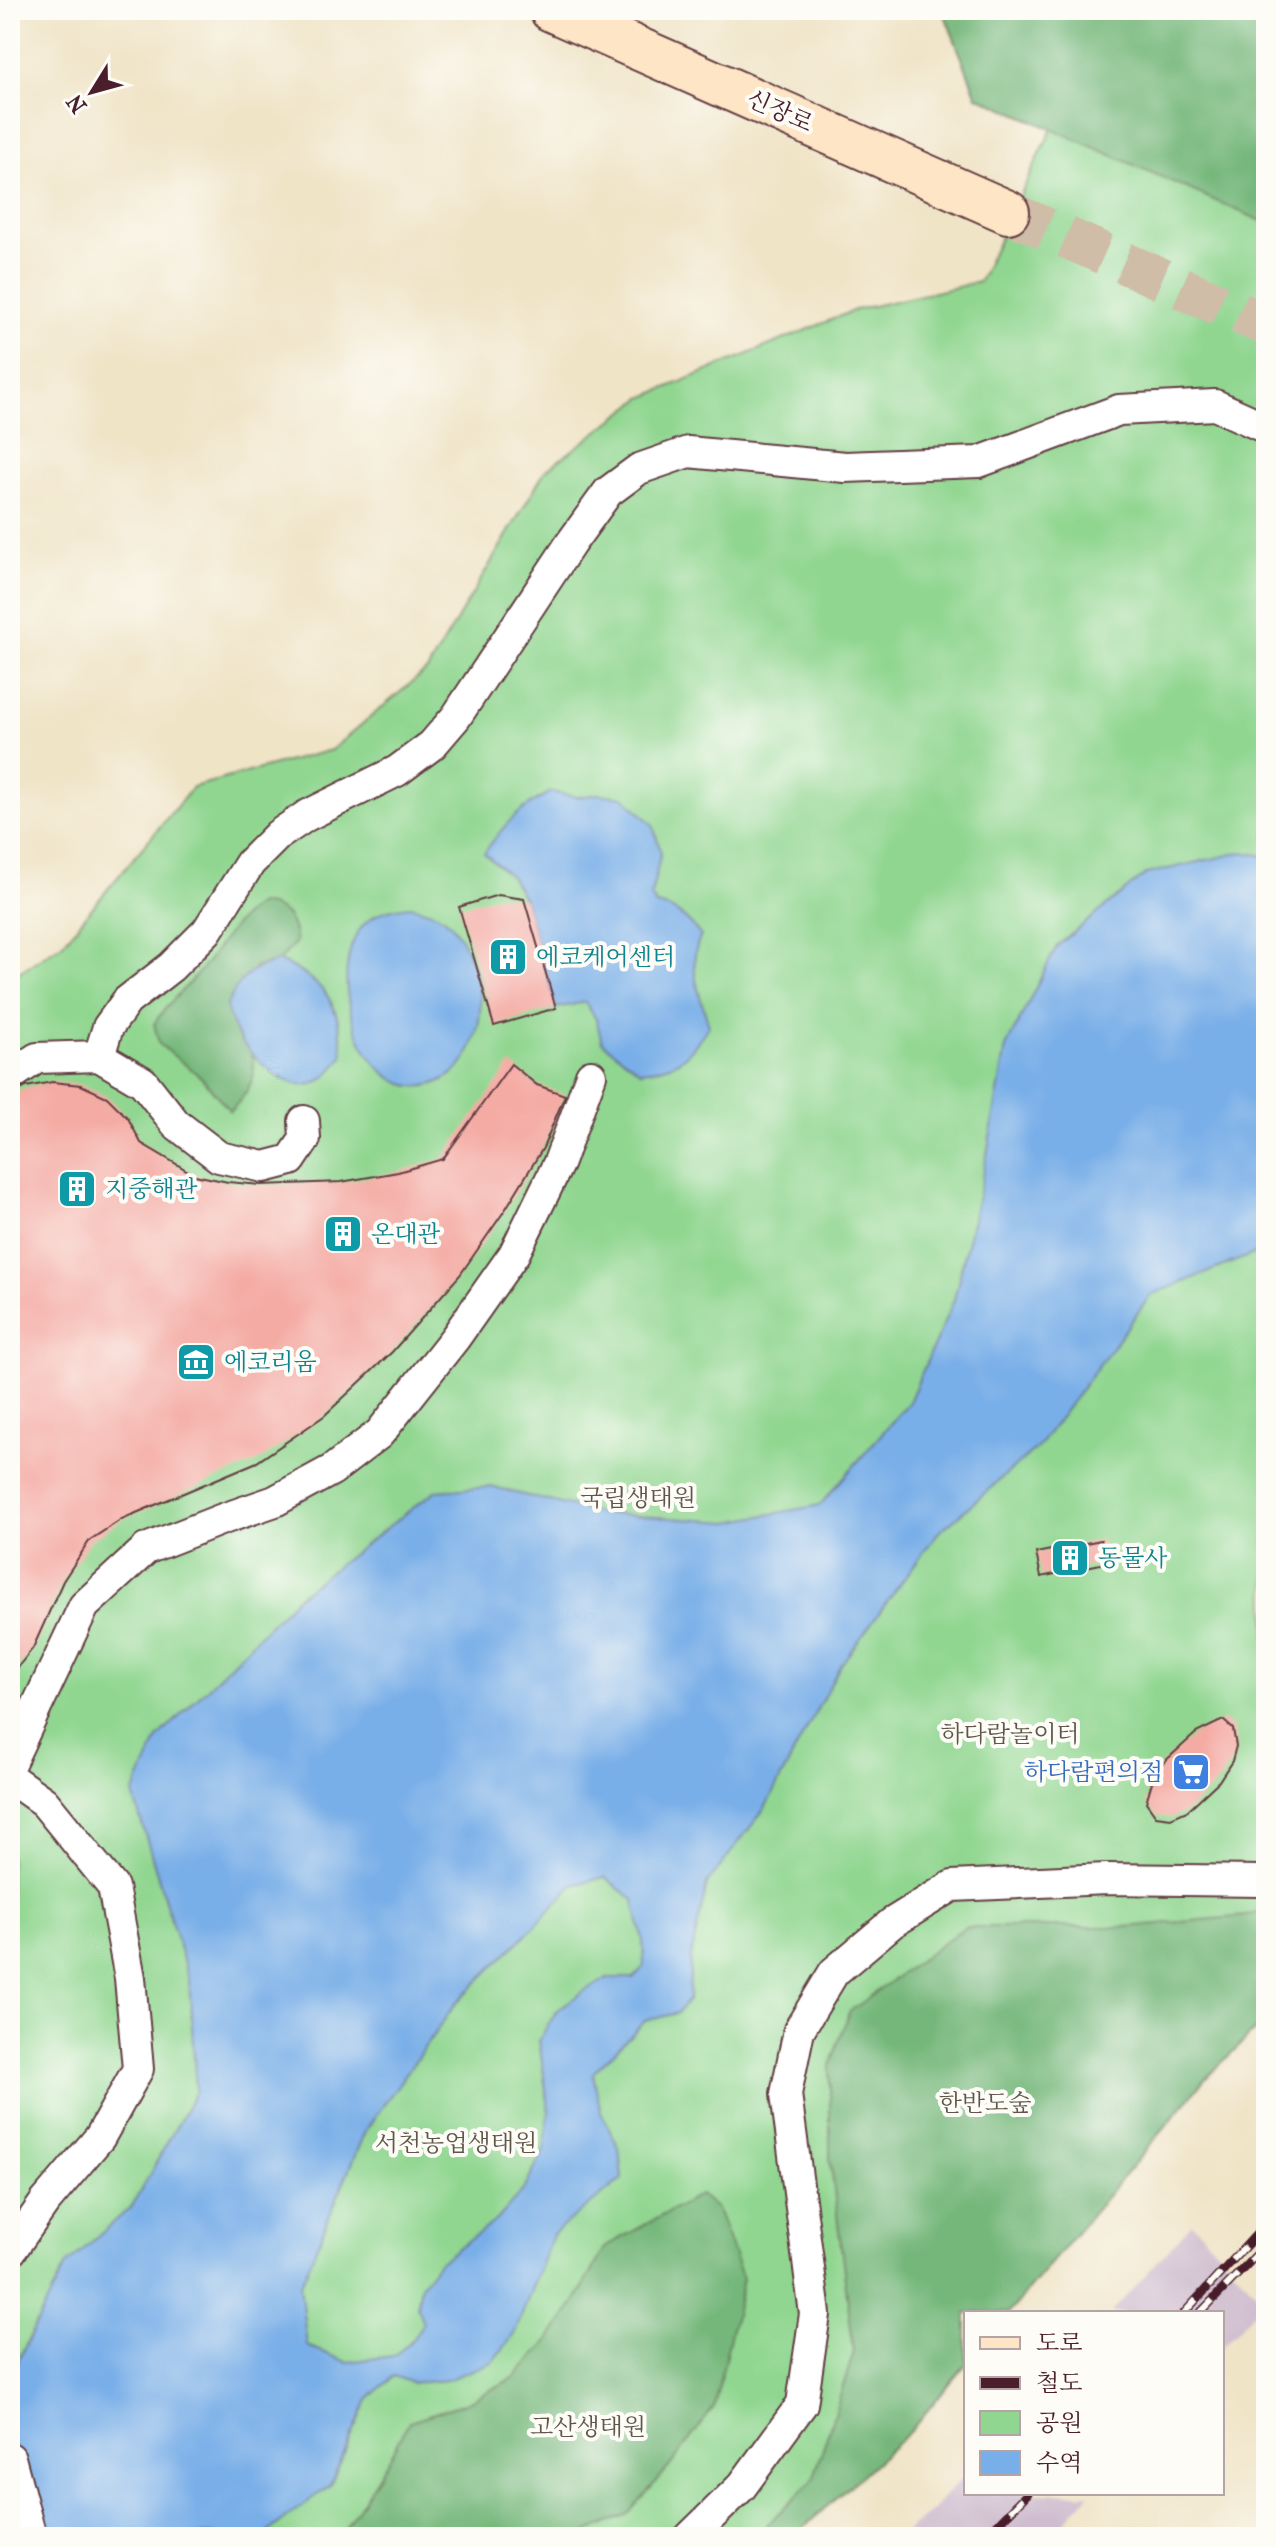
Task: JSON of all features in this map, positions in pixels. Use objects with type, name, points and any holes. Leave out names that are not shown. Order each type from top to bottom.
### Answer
[{"type":"street","name":"신장로","points":[[551,10],[1008,212]]},
{"type":"street","points":[[99,1056],[108,1027],[127,1001],[171,967],[207,931],[250,863],[278,835],[306,816],[397,771],[432,745],[456,717],[608,492],[639,469],[688,452],[845,467],[979,462],[1119,410],[1215,405],[1266,428]]},
{"type":"street","points":[[10,1076],[37,1058],[99,1056],[143,1082],[176,1124],[219,1157],[264,1167],[291,1160],[305,1139],[304,1121]]},
{"type":"street","points":[[10,1763],[84,1606],[146,1549],[275,1501],[332,1470],[379,1434],[455,1338],[514,1254],[559,1162],[591,1075]]},
{"type":"street","points":[[10,1778],[44,1802],[113,1887],[130,1978],[138,2069],[100,2137],[45,2202],[10,2252]]},
{"type":"street","points":[[690,2537],[742,2486],[802,2404],[815,2314],[786,2094],[799,2030],[834,1972],[892,1923],[952,1886],[1107,1879],[1266,1879]]},
{"type":"street","points":[[10,2458],[31,2537]]},
{"type":"shaded area","points":[[1192,2223],[1264,2301],[1224,2345],[1224,2311],[1113,2311]]},
{"type":"shaded area","points":[[964,2475],[964,2495],[1088,2495],[1051,2537],[900,2537],[932,2511]]},
{"type":"green space","name":"국립생태원","points":[[943,10],[1266,10],[1266,2019],[1205,2079],[1011,2311],[964,2311],[964,2366],[910,2431],[793,2537],[10,2537],[10,978],[62,944],[193,787],[331,750],[428,669],[545,471],[642,398],[855,310],[979,282],[1052,129],[977,96]]},
{"type":"green space","points":[[943,10],[1266,10],[1266,223],[977,96]]},
{"type":"green space","points":[[259,904],[286,915],[296,942],[279,961],[255,967],[235,1032],[251,1053],[254,1070],[246,1093],[230,1111],[202,1078],[159,1044],[154,1024],[234,926]]},
{"type":"green space","name":"한반도숲","points":[[1266,1910],[1266,2019],[1205,2079],[1011,2311],[964,2311],[964,2366],[910,2431],[793,2537],[755,2537],[813,2480],[854,2352],[830,2158],[830,2066],[849,2012],[965,1927],[1125,1927],[1246,1916]]},
{"type":"green space","name":"고산생태원","points":[[700,2195],[717,2209],[743,2279],[714,2407],[670,2466],[628,2514],[577,2537],[343,2537],[409,2421],[468,2402],[515,2377],[544,2346],[574,2304],[606,2246]]},
{"type":"water","name":"에코케어센터","points":[[551,792],[578,797],[598,794],[624,797],[653,825],[661,852],[651,896],[656,905],[682,916],[701,936],[695,969],[709,1025],[688,1053],[665,1067],[640,1071],[602,1042],[596,1019],[585,1002],[556,1008],[524,899],[510,876],[484,853],[513,818]]},
{"type":"water","points":[[1242,852],[1266,856],[1266,1249],[1151,1295],[1038,1447],[937,1534],[840,1666],[765,1808],[707,1884],[691,1956],[689,1999],[677,2013],[645,2021],[593,2073],[601,2113],[619,2147],[622,2179],[552,2235],[515,2333],[494,2361],[448,2380],[413,2383],[393,2376],[368,2400],[330,2485],[265,2535],[41,2537],[10,2510],[10,2376],[66,2265],[132,2206],[196,2091],[189,1980],[133,1794],[158,1738],[299,1595],[435,1491],[491,1487],[599,1513],[729,1522],[820,1505],[909,1402],[954,1300],[984,1171],[1006,1047],[1057,946],[1146,874]],"holes":[[[605,1877],[634,1900],[643,1941],[644,1967],[633,1978],[608,1978],[558,2009],[539,2040],[549,2112],[544,2150],[525,2188],[497,2220],[438,2262],[421,2285],[417,2307],[423,2323],[410,2343],[393,2356],[347,2362],[307,2346],[300,2286],[365,2131],[457,2002],[573,1885]]]},
{"type":"water","points":[[410,906],[436,914],[452,926],[471,961],[480,1001],[475,1036],[461,1067],[439,1082],[412,1086],[389,1076],[370,1056],[356,1029],[348,998],[347,967],[354,940],[370,919],[384,911]]},
{"type":"water","points":[[279,961],[320,987],[328,997],[339,1023],[343,1057],[315,1083],[293,1083],[258,1060],[240,1040],[226,1007],[246,976],[260,967]]},
{"type":"building","name":"에코케어센터","points":[[498,895],[524,899],[556,1008],[494,1026],[459,907]]},
{"type":"building","name":"에코리움","points":[[511,1064],[537,1085],[565,1095],[543,1148],[460,1275],[392,1352],[324,1416],[257,1462],[122,1519],[90,1540],[63,1581],[33,1648],[10,1677],[10,1095],[26,1087],[52,1082],[81,1085],[107,1097],[128,1118],[141,1143],[195,1175],[261,1185],[341,1182],[398,1172],[443,1159]]},
{"type":"building","name":"동물사","points":[[1101,1540],[1105,1563],[1041,1577],[1036,1553]]},
{"type":"building","name":"하다람편의점","points":[[1223,1720],[1233,1729],[1236,1746],[1232,1761],[1219,1781],[1187,1811],[1171,1818],[1156,1816],[1146,1802],[1162,1764],[1196,1733]]},
{"type":"tunnel","points":[[1008,212],[1266,325]]},
{"type":"railway","points":[[1186,2311],[1266,2224]]},
{"type":"railway","points":[[1202,2311],[1266,2245]]},
{"type":"railway","points":[[985,2537],[1026,2495]]},
{"type":"place","name":"에코케어센터","points":[[508,957]]},
{"type":"place","name":"지중해관","points":[[77,1189]]},
{"type":"place","name":"온대관","points":[[343,1234]]},
{"type":"place","name":"에코리움","points":[[196,1362]]},
{"type":"place","name":"동물사","points":[[1070,1558]]},
{"type":"place","name":"하다람편의점","points":[[1191,1772]]},
{"type":"park label","name":"하다람놀이터","points":[[1010,1734]]},
{"type":"park label","name":"서천농업생태원","points":[[456,2143]]}]
